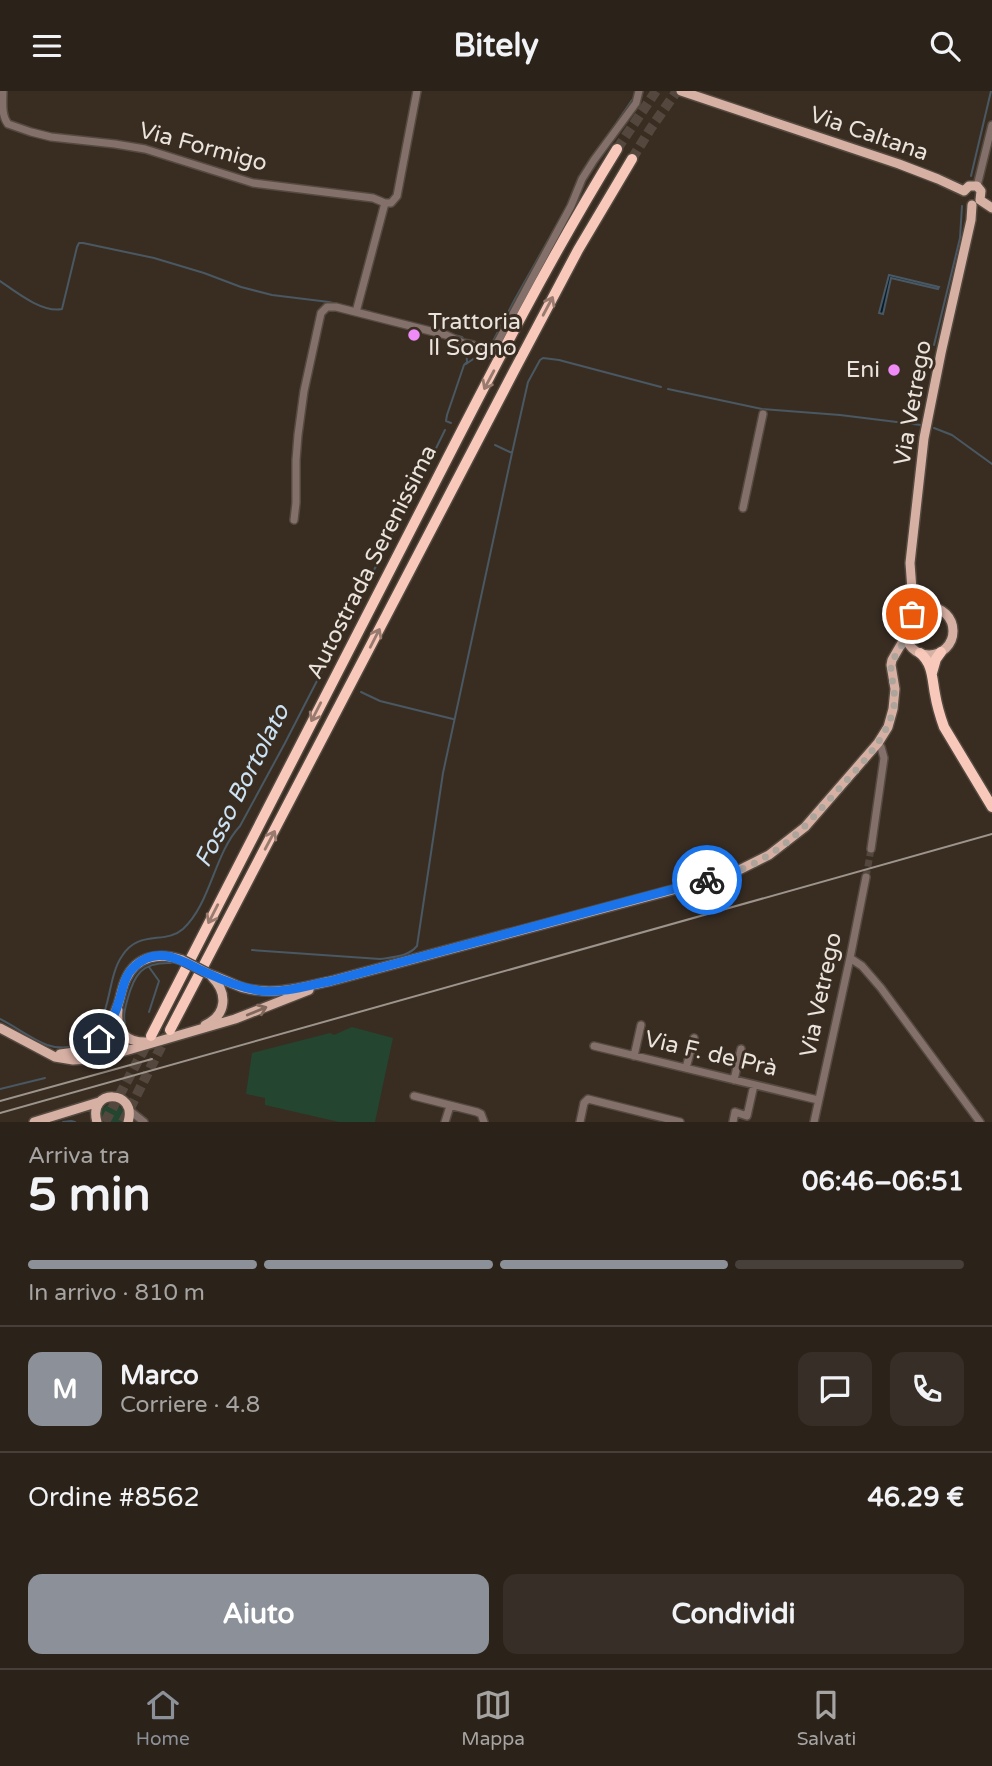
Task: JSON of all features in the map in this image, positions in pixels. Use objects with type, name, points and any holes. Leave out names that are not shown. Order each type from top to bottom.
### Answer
[{"type":"highway","name":"Autostrada Serenissima","points":[[155,1038],[313,718],[473,409],[563,240],[617,149]]},
{"type":"highway","name":"Autostrada Serenissima","points":[[170,1030],[578,250],[632,159]]},
{"type":"highway","points":[[918,652],[928,661],[944,727],[992,807]]},
{"type":"highway","points":[[932,674],[934,662],[941,652]]},
{"type":"main road","name":"Via Caltana","points":[[681,91],[899,164],[964,191]]},
{"type":"main road","points":[[976,203],[981,191],[977,186],[969,186],[963,194],[965,202],[992,208]]},
{"type":"main road","name":"Via Vetrego","points":[[918,610],[912,590],[910,563],[925,438],[941,353],[976,203]]},
{"type":"main road","points":[[45,1052],[69,1053],[94,1044],[108,1027],[130,971],[150,957],[164,955],[182,960],[238,986],[262,991],[284,991],[331,981],[729,875],[750,866],[805,827],[878,743],[888,727],[893,709],[895,689],[892,660],[903,641],[908,620],[918,610],[929,607],[940,610],[949,617],[952,639],[941,652],[929,655],[905,651],[895,655]]},
{"type":"main road","points":[[906,627],[909,644],[918,652]]},
{"type":"main road","points":[[192,1031],[214,1021],[222,1009],[221,987],[208,974]]},
{"type":"main road","points":[[118,1003],[118,1023],[121,1030],[126,1037],[137,1042],[208,1028],[331,981]]},
{"type":"main road","points":[[1,1028],[45,1052],[66,1059],[90,1059],[118,1053],[155,1038]]},
{"type":"main road","points":[[33,1122],[111,1097],[123,1100],[129,1110],[128,1122]]},
{"type":"main road","points":[[96,1121],[96,1109],[100,1101]]},
{"type":"main road","points":[[75,1110],[86,1112],[96,1121]]},
{"type":"street","name":"Via Formigo","points":[[3,91],[5,121],[31,132],[145,149],[253,183],[373,198],[385,203]]},
{"type":"street","points":[[357,309],[385,203],[390,203],[397,196],[417,91]]},
{"type":"street","points":[[294,520],[296,460],[304,391],[319,317],[324,309],[357,309],[446,335],[478,348],[487,355],[494,349],[571,206],[582,179],[636,103],[639,91]]},
{"type":"street","points":[[977,186],[992,125]]},
{"type":"street","points":[[743,508],[763,414]]},
{"type":"street","points":[[871,849],[884,758],[878,743]]},
{"type":"street","name":"Via Vetrego","points":[[814,1122],[866,877]]},
{"type":"street","points":[[850,958],[862,966],[874,980],[980,1122]]},
{"type":"street","points":[[634,1056],[641,1025]]},
{"type":"street","points":[[686,1069],[694,1038]]},
{"type":"street","name":"Via F. de Prà","points":[[594,1047],[818,1100]]},
{"type":"street","points":[[734,1080],[741,1049]]},
{"type":"street","points":[[733,1122],[735,1112],[747,1116],[754,1085]]},
{"type":"street","points":[[414,1096],[481,1114],[484,1122]]},
{"type":"street","points":[[580,1122],[584,1103],[588,1099],[680,1122]]},
{"type":"street","points":[[445,1122],[450,1106]]},
{"type":"street","points":[[129,1110],[144,1122]]},
{"type":"green space","points":[[352,1027],[393,1038],[375,1122],[339,1122],[265,1105],[265,1098],[246,1094],[252,1053],[330,1033],[334,1035]]},
{"type":"green space","points":[[115,1028],[136,1045],[88,1055],[105,1042]]},
{"type":"green space","points":[[109,1104],[122,1109],[123,1122],[103,1122],[102,1112]]},
{"type":"water","points":[[889,275],[939,287],[938,289],[891,278],[883,314],[879,313]]},
{"type":"waterway","points":[[971,176],[991,91]]},
{"type":"waterway","points":[[617,122],[632,100]]},
{"type":"waterway","points":[[486,350],[568,205]]},
{"type":"waterway","points":[[934,345],[960,238],[962,206]]},
{"type":"waterway","points":[[0,281],[38,305],[62,309],[77,247],[79,243],[83,243],[154,258],[272,295],[354,308]]},
{"type":"waterway","points":[[360,309],[371,312]]},
{"type":"waterway","points":[[451,334],[464,340]]},
{"type":"waterway","points":[[451,423],[446,421],[447,415],[467,362],[466,346]]},
{"type":"waterway","points":[[466,364],[479,355]]},
{"type":"waterway","points":[[495,445],[512,453],[528,382],[543,358],[661,387]]},
{"type":"waterway","points":[[668,389],[762,409],[921,425]]},
{"type":"waterway","points":[[934,428],[952,435],[992,464]]},
{"type":"waterway","name":"Fosso Bortolato","points":[[0,1019],[47,1045],[79,1045],[93,1036],[102,1023],[116,967],[129,948],[144,940],[176,934],[192,918],[200,906],[224,850],[285,743],[391,537],[407,498],[418,485],[445,430]]},
{"type":"waterway","name":"Fosso Bortolato","points":[[252,950],[380,959],[405,954],[417,946],[443,773],[512,453]]},
{"type":"waterway","points":[[361,692],[380,701],[453,719]]},
{"type":"waterway","points":[[125,1024],[124,1015],[136,977],[146,967],[171,963]]},
{"type":"waterway","points":[[149,967],[159,981],[149,1012]]},
{"type":"waterway","points":[[0,1089],[45,1078]]},
{"type":"waterway","points":[[63,1122],[75,1122]]},
{"type":"tunnel","points":[[617,149],[656,91]]},
{"type":"tunnel","points":[[632,159],[677,91]]},
{"type":"tunnel","points":[[866,877],[871,849]]},
{"type":"tunnel","points":[[123,1122],[167,1035]]},
{"type":"tunnel","points":[[105,1122],[149,1040]]},
{"type":"railway","points":[[0,1113],[992,834]]},
{"type":"railway","points":[[0,1101],[152,1059]]},
{"type":"way so far","points":[[707,880],[750,866],[785,844],[805,827],[878,743],[888,727],[893,709],[895,689],[892,660],[902,644],[912,614]]},
{"type":"place","name":"Trattoria Il Sogno","points":[[414,335]]},
{"type":"place","name":"Eni","points":[[894,370]]},
{"type":"route","points":[[99,1039],[110,1023],[130,971],[150,957],[175,957],[238,986],[269,992],[284,991],[331,981],[707,880]]}]
